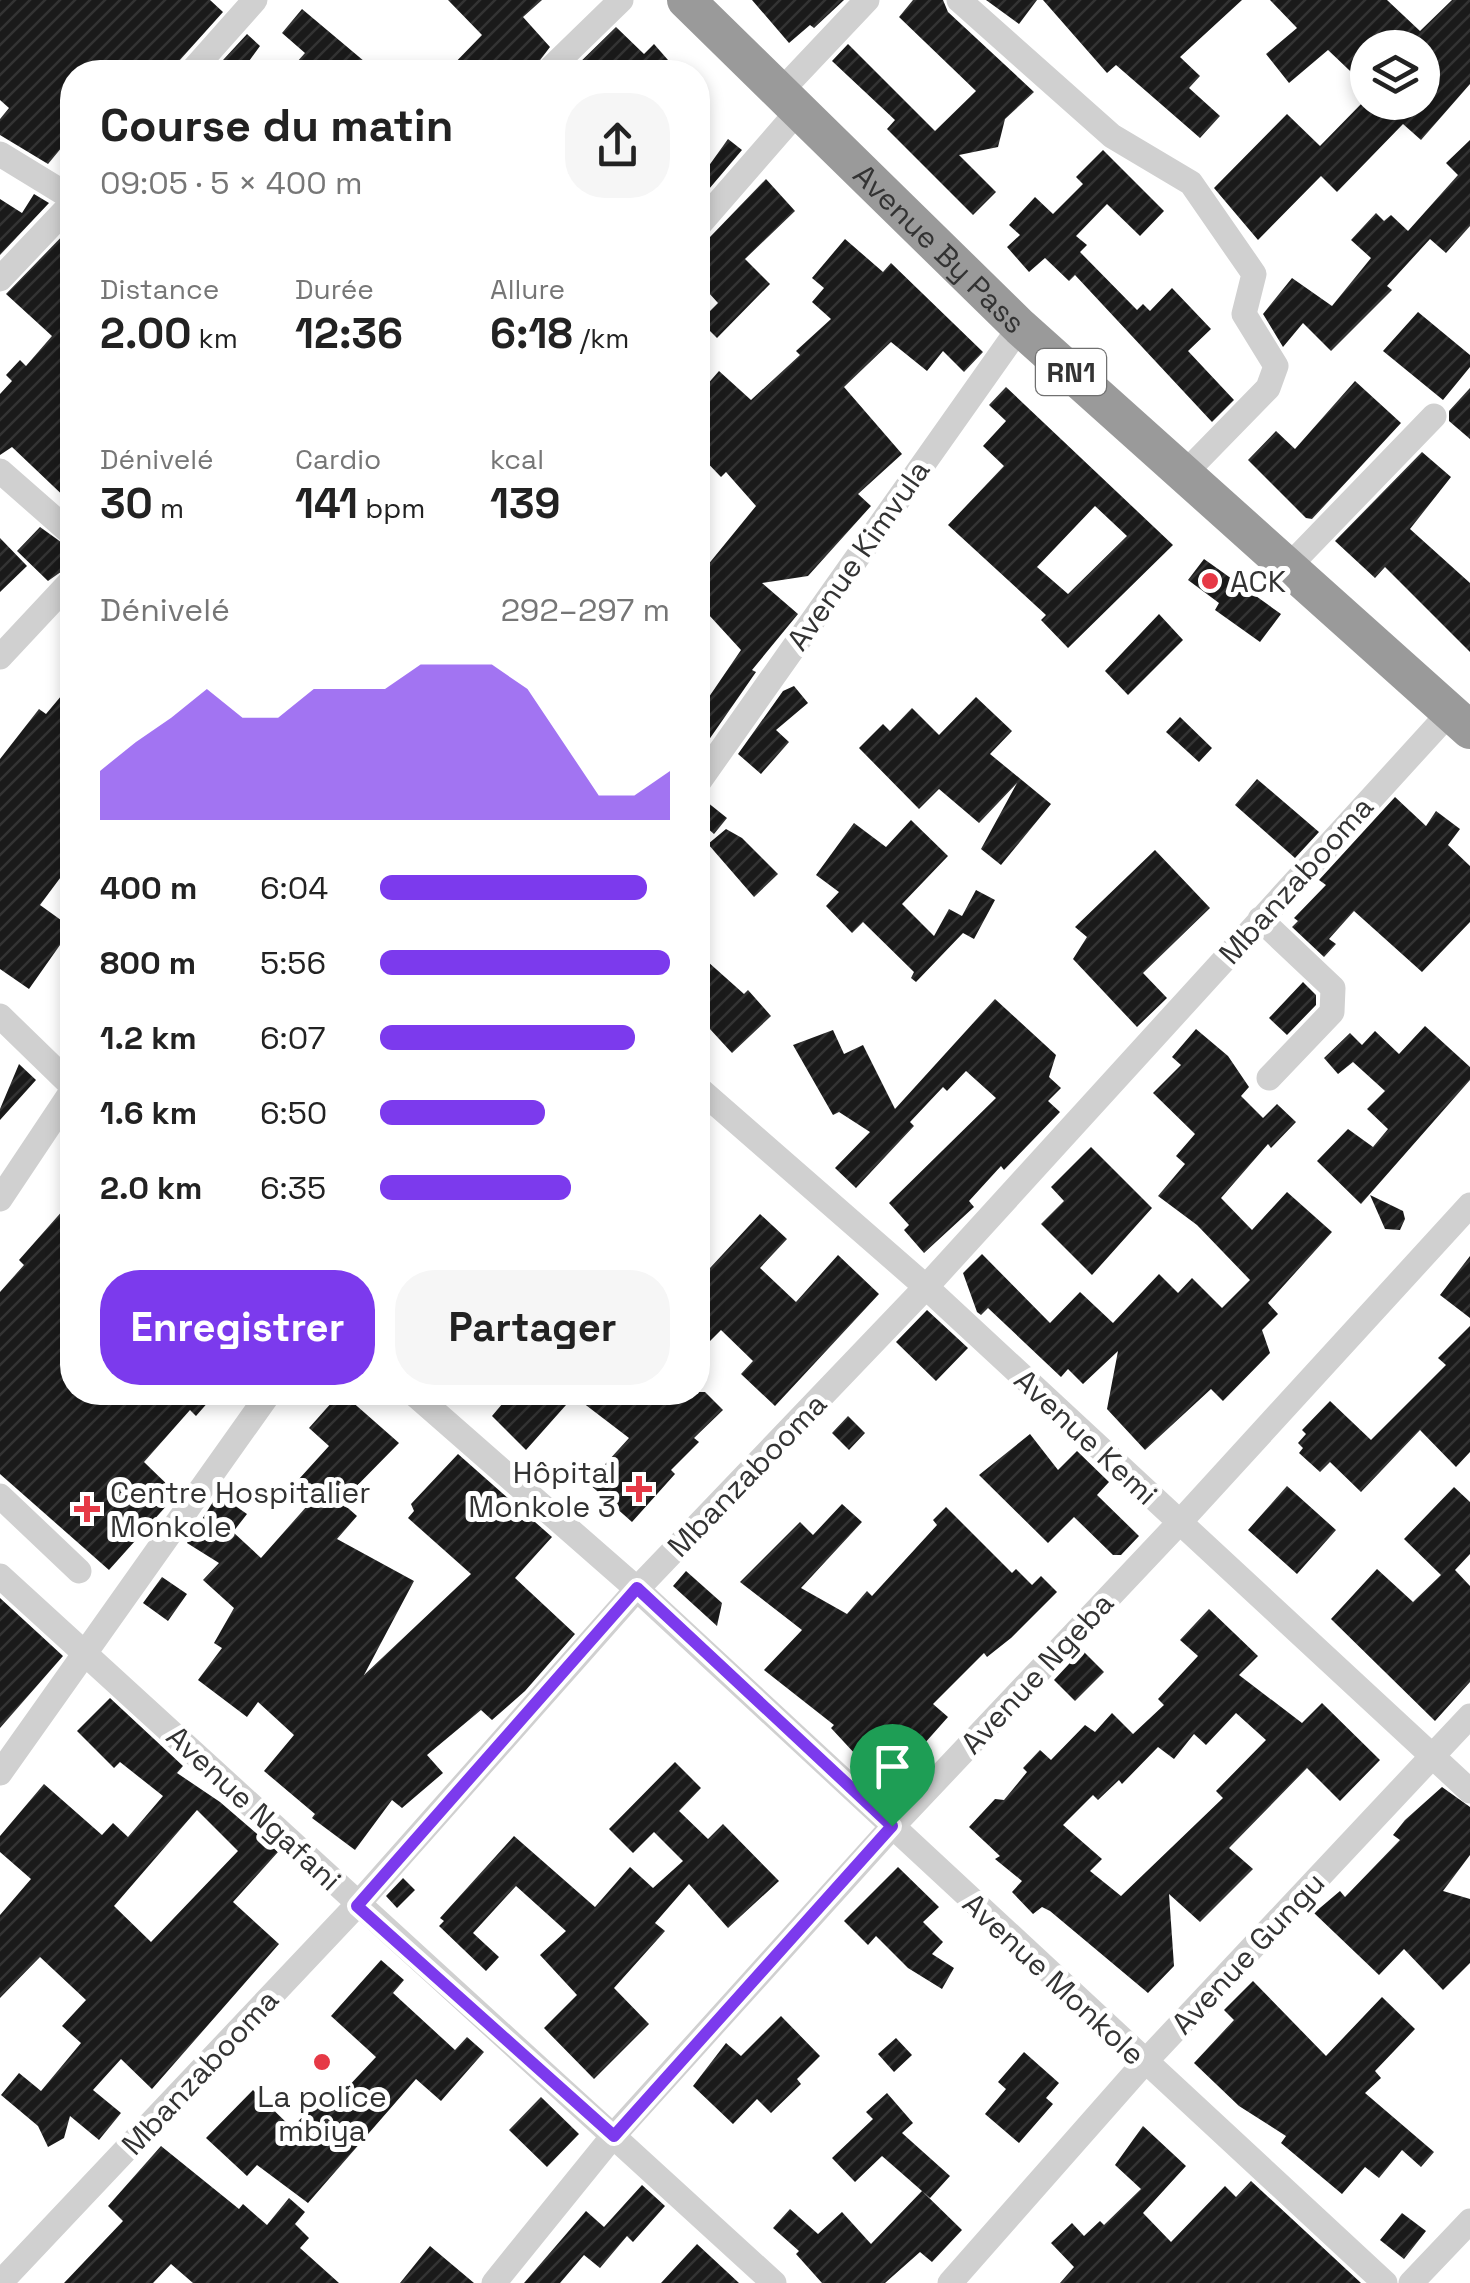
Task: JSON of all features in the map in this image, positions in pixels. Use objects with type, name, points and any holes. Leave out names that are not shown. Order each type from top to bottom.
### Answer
[{"type":"highway","name":"Avenue By Pass","points":[[686,0],[1020,327],[1461,720]]},
{"type":"street","points":[[559,60],[621,0]]},
{"type":"street","points":[[710,209],[867,0]]},
{"type":"street","points":[[959,0],[1112,136],[1192,184],[1254,274],[1244,314],[1276,366],[1268,388],[1185,474]]},
{"type":"street","points":[[200,60],[241,4]]},
{"type":"street","points":[[0,154],[60,192]]},
{"type":"street","points":[[0,278],[60,213]]},
{"type":"street","name":"Avenue Kimvula","points":[[710,766],[1020,327]]},
{"type":"street","points":[[1290,565],[1434,416]]},
{"type":"street","points":[[0,471],[60,524]]},
{"type":"street","points":[[0,657],[60,593]]},
{"type":"street","name":"Mbanzabooma","points":[[0,2283],[357,1906],[637,1588],[926,1287],[1260,919],[1461,720]]},
{"type":"street","points":[[1260,919],[1333,988],[1335,1002],[1332,1012],[1269,1078]]},
{"type":"street","points":[[0,1016],[60,1077]]},
{"type":"street","name":"Avenue Kemi","points":[[710,1098],[926,1287],[1470,1791]]},
{"type":"street","points":[[0,1199],[60,1107]]},
{"type":"street","name":"Avenue Ngeba","points":[[494,2283],[614,2136],[892,1826],[1470,1205]]},
{"type":"street","points":[[0,1774],[261,1405]]},
{"type":"street","name":"Avenue Monkole","points":[[427,1405],[637,1588],[1385,2283]]},
{"type":"street","points":[[0,1496],[79,1572]]},
{"type":"street","name":"Avenue Ngafani","points":[[0,1576],[774,2283]]},
{"type":"street","name":"Avenue Gungu","points":[[950,2283],[1144,2063],[1470,1716]]},
{"type":"street","points":[[1411,2283],[1470,2221]]},
{"type":"building","points":[[0,0],[210,0],[223,12],[180,60],[60,60],[60,150],[48,164],[0,135],[0,119],[9,108],[0,100]]},
{"type":"building","points":[[448,0],[542,0],[523,17],[550,47],[540,60],[458,60],[482,35]]},
{"type":"building","points":[[752,0],[844,0],[814,28],[810,25],[789,43]]},
{"type":"building","points":[[913,0],[943,0],[948,12],[1034,92],[1005,119],[998,147],[959,155],[996,192],[973,215],[887,129],[895,120],[832,61],[848,44],[935,131],[976,91],[899,17]]},
{"type":"building","points":[[986,0],[1037,0],[1019,24]]},
{"type":"building","points":[[1043,0],[1242,0],[1180,57],[1200,76],[1189,88],[1220,116],[1200,138],[1116,65],[1107,73]]},
{"type":"building","points":[[1270,0],[1387,0],[1419,30],[1350,30],[1350,71],[1328,50],[1289,83],[1266,54],[1297,28]]},
{"type":"building","points":[[1452,0],[1470,0],[1470,84],[1440,118],[1440,30],[1421,30]]},
{"type":"building","points":[[302,9],[363,60],[299,60],[305,53],[282,33]]},
{"type":"building","points":[[616,27],[644,54],[654,44],[668,60],[582,60]]},
{"type":"building","points":[[247,34],[260,46],[250,60],[223,60]]},
{"type":"building","points":[[1287,114],[1320,146],[1350,115],[1350,120],[1438,120],[1421,140],[1403,124],[1337,192],[1321,176],[1258,240],[1214,188]]},
{"type":"building","points":[[728,139],[742,150],[710,188],[710,164]]},
{"type":"building","points":[[1470,140],[1470,226],[1446,253],[1430,239],[1387,286],[1392,290],[1331,351],[1303,323],[1283,347],[1263,314],[1292,278],[1332,306],[1371,258],[1351,240],[1376,213],[1384,221],[1391,215],[1408,231],[1458,175],[1446,163]]},
{"type":"building","points":[[1103,150],[1164,211],[1140,236],[1107,204],[1076,236],[1087,245],[1080,252],[1137,310],[1143,304],[1150,311],[1172,288],[1211,329],[1188,351],[1234,400],[1212,422],[1075,275],[1069,281],[1045,258],[1029,272],[1007,247],[1020,235],[1009,225],[1035,197],[1053,214],[1083,184],[1076,177]]},
{"type":"building","points":[[766,179],[795,211],[745,259],[770,284],[717,338],[710,331],[710,311],[718,303],[710,294],[710,237]]},
{"type":"building","points":[[34,194],[49,203],[0,255],[0,199],[22,213]]},
{"type":"building","points":[[60,238],[60,493],[12,447],[0,455],[0,394],[12,381],[6,375],[20,360],[26,366],[52,336],[6,294]]},
{"type":"building","points":[[845,239],[883,272],[891,263],[983,352],[964,372],[943,351],[927,371],[891,342],[844,387],[902,454],[858,494],[871,506],[808,576],[762,583],[798,614],[752,670],[756,672],[710,738],[710,695],[741,650],[710,616],[710,562],[756,506],[726,472],[721,477],[710,466],[710,381],[719,371],[751,400],[800,355],[796,351],[831,319],[812,302],[824,288],[812,278]]},
{"type":"building","points":[[1418,312],[1470,355],[1470,367],[1443,400],[1383,351]]},
{"type":"building","points":[[1355,381],[1401,423],[1312,519],[1306,518],[1248,460],[1276,431],[1295,449]]},
{"type":"building","points":[[1006,387],[1173,545],[1068,648],[1041,620],[1046,615],[948,525],[1004,466],[983,446],[1006,421],[989,405]],"holes":[[[1095,506],[1127,536],[1068,594],[1037,567]]]},
{"type":"building","points":[[1470,388],[1470,439],[1449,421],[1449,411]]},
{"type":"building","points":[[1422,452],[1451,477],[1410,529],[1470,583],[1470,652],[1385,567],[1375,578],[1335,541]]},
{"type":"building","points":[[40,527],[60,541],[60,572],[48,581],[17,551]]},
{"type":"building","points":[[0,538],[27,566],[0,592]]},
{"type":"building","points":[[1204,559],[1281,614],[1260,642],[1215,610],[1219,603],[1188,580]]},
{"type":"building","points":[[1159,614],[1183,640],[1128,695],[1105,671]]},
{"type":"building","points":[[794,686],[808,703],[776,730],[789,742],[761,774],[738,754],[783,691]]},
{"type":"building","points":[[60,697],[60,878],[40,905],[60,919],[60,945],[29,989],[0,969],[0,759],[39,709],[46,714]]},
{"type":"building","points":[[976,697],[1012,731],[990,754],[1051,804],[1001,865],[981,849],[1017,783],[979,823],[939,789],[919,809],[859,748],[883,724],[890,731],[912,708],[939,735]]},
{"type":"building","points":[[1180,717],[1212,748],[1199,762],[1166,732]]},
{"type":"building","points":[[1257,779],[1319,832],[1295,858],[1235,805]]},
{"type":"building","points":[[1395,797],[1426,826],[1436,811],[1460,829],[1448,845],[1470,866],[1470,922],[1422,972],[1354,911],[1329,939],[1336,944],[1324,957],[1292,927],[1298,921],[1294,918],[1326,885],[1319,880]]},
{"type":"building","points":[[710,804],[727,818],[714,834],[710,830]]},
{"type":"building","points":[[911,820],[948,856],[902,904],[934,936],[949,909],[962,916],[976,890],[995,900],[974,939],[963,933],[916,982],[911,978],[914,972],[863,922],[852,933],[826,906],[839,892],[816,875],[854,823],[886,847]]},
{"type":"building","points":[[726,829],[742,838],[778,874],[754,897],[710,842]]},
{"type":"building","points":[[1155,850],[1210,908],[1143,973],[1167,998],[1137,1027],[1073,959],[1087,937],[1075,927]]},
{"type":"building","points":[[710,964],[744,994],[748,990],[771,1016],[732,1053],[710,1029]]},
{"type":"building","points":[[1303,982],[1316,995],[1316,1005],[1287,1035],[1269,1018]]},
{"type":"building","points":[[995,999],[1056,1055],[1049,1077],[1061,1088],[1048,1101],[1060,1112],[1004,1170],[1001,1166],[969,1201],[974,1207],[924,1253],[904,1230],[909,1225],[889,1203],[996,1098],[966,1071],[947,1091],[943,1087],[910,1122],[914,1126],[856,1188],[835,1168],[870,1132],[839,1112],[833,1115],[793,1045],[833,1030],[844,1054],[863,1045],[895,1109]]},
{"type":"building","points":[[1425,1026],[1470,1067],[1470,1080],[1361,1204],[1317,1161],[1348,1129],[1373,1147],[1388,1129],[1367,1109],[1385,1091],[1353,1062],[1338,1074],[1324,1058],[1350,1033],[1362,1045],[1375,1031],[1399,1054]]},
{"type":"building","points":[[1196,1029],[1228,1056],[1249,1087],[1241,1096],[1263,1118],[1277,1104],[1296,1122],[1271,1148],[1268,1144],[1221,1198],[1252,1230],[1287,1192],[1332,1232],[1268,1303],[1278,1314],[1262,1330],[1270,1353],[1223,1401],[1211,1389],[1145,1450],[1107,1409],[1118,1351],[1083,1384],[1068,1369],[1061,1377],[988,1308],[981,1315],[977,1312],[963,1273],[982,1254],[1050,1323],[1080,1292],[1113,1323],[1159,1274],[1178,1293],[1192,1278],[1222,1308],[1250,1280],[1197,1225],[1158,1196],[1185,1164],[1176,1156],[1195,1134],[1153,1093],[1181,1065],[1172,1057]]},
{"type":"building","points":[[19,1064],[36,1080],[0,1120],[0,1109]]},
{"type":"building","points":[[1091,1147],[1152,1208],[1092,1275],[1041,1224],[1064,1201],[1051,1187]]},
{"type":"building","points":[[1370,1195],[1403,1211],[1405,1219],[1400,1230],[1385,1229]]},
{"type":"building","points":[[60,1214],[60,1405],[206,1405],[196,1416],[190,1410],[144,1462],[177,1494],[109,1570],[0,1474],[0,1292],[24,1265],[19,1260]]},
{"type":"building","points":[[760,1214],[787,1239],[760,1268],[796,1302],[838,1255],[879,1294],[775,1406],[741,1374],[753,1361],[721,1330],[710,1341],[710,1268]]},
{"type":"building","points":[[1470,1256],[1470,1318],[1440,1295]]},
{"type":"building","points":[[927,1310],[968,1348],[936,1381],[896,1342]]},
{"type":"building","points":[[1470,1326],[1470,1452],[1456,1467],[1420,1430],[1361,1492],[1330,1462],[1320,1472],[1299,1453],[1303,1448],[1298,1443],[1306,1434],[1302,1430],[1330,1401],[1371,1440],[1446,1365],[1438,1358]]},
{"type":"building","points":[[710,1397],[723,1410],[694,1438],[699,1442],[671,1470],[675,1474],[632,1522],[588,1483],[629,1438],[586,1405],[710,1405]]},
{"type":"building","points":[[329,1405],[356,1405],[399,1443],[341,1502],[357,1516],[337,1539],[414,1581],[364,1675],[471,1574],[408,1518],[414,1511],[411,1504],[458,1454],[552,1537],[515,1578],[575,1634],[525,1691],[492,1720],[481,1710],[427,1755],[443,1773],[402,1808],[392,1800],[355,1850],[312,1818],[315,1814],[264,1771],[294,1735],[258,1702],[247,1717],[198,1680],[222,1648],[214,1643],[234,1608],[203,1580],[219,1563],[187,1543],[218,1494],[247,1514],[233,1532],[261,1558],[307,1506],[289,1490],[329,1446],[309,1428]]},
{"type":"building","points":[[501,1405],[566,1405],[526,1450],[492,1416]]},
{"type":"building","points":[[848,1416],[865,1433],[849,1450],[832,1433]]},
{"type":"building","points":[[1030,1434],[1058,1470],[1077,1451],[1109,1482],[1097,1495],[1139,1536],[1121,1555],[1113,1555],[1074,1517],[1048,1543],[979,1475]]},
{"type":"building","points":[[1287,1486],[1336,1530],[1297,1574],[1248,1530]]},
{"type":"building","points":[[1454,1487],[1470,1502],[1470,1554],[1455,1570],[1470,1586],[1470,1682],[1435,1721],[1331,1619],[1377,1569],[1413,1602],[1441,1575],[1404,1539]]},
{"type":"building","points":[[842,1504],[862,1522],[801,1588],[847,1614],[867,1591],[872,1596],[937,1525],[933,1520],[946,1507],[1012,1573],[1016,1569],[1032,1585],[1041,1576],[1057,1592],[1011,1638],[987,1657],[984,1653],[933,1704],[948,1717],[916,1753],[900,1739],[869,1769],[831,1728],[834,1725],[764,1670],[802,1630],[740,1582],[800,1522],[813,1535]]},
{"type":"building","points":[[686,1571],[722,1603],[717,1626],[673,1586]]},
{"type":"building","points":[[162,1577],[187,1594],[168,1621],[143,1603]]},
{"type":"building","points":[[0,1598],[63,1656],[0,1728]]},
{"type":"building","points":[[1209,1609],[1258,1656],[1239,1675],[1302,1723],[1322,1703],[1380,1760],[1340,1801],[1307,1768],[1229,1848],[1253,1869],[1200,1922],[1169,1894],[1174,1966],[1148,1993],[1050,1911],[1042,1907],[1033,1914],[1012,1892],[1022,1881],[995,1859],[1000,1856],[969,1827],[995,1799],[1004,1800],[1027,1772],[1023,1768],[1040,1750],[1051,1760],[1085,1725],[1095,1732],[1112,1713],[1133,1734],[1164,1705],[1158,1699],[1198,1656],[1180,1640]],"holes":[[[1236,1713],[1266,1740],[1216,1791],[1223,1798],[1121,1896],[1090,1871],[1102,1859],[1063,1825],[1093,1795],[1098,1800],[1119,1780],[1122,1784],[1158,1747],[1174,1759],[1194,1734],[1206,1745]]]},
{"type":"building","points":[[1082,1650],[1104,1672],[1075,1701],[1054,1680]]},
{"type":"building","points":[[110,1698],[183,1766],[177,1773],[220,1802],[278,1852],[233,1902],[279,1944],[152,2089],[121,2059],[93,2090],[121,2113],[99,2140],[70,2116],[64,2138],[48,2147],[38,2126],[1,2095],[19,2073],[41,2091],[81,2043],[62,2026],[86,2000],[40,1957],[0,1998],[0,1915],[31,1879],[0,1852],[0,1836],[44,1784],[102,1835],[113,1823],[128,1837],[163,1796],[120,1762],[114,1768],[77,1731]],"holes":[[[197,1810],[238,1851],[151,1942],[114,1906]]]},
{"type":"building","points":[[675,1762],[701,1788],[679,1811],[708,1839],[723,1824],[779,1881],[728,1928],[689,1884],[655,1923],[665,1931],[614,1988],[649,2024],[594,2079],[544,2028],[577,1995],[540,1955],[566,1931],[516,1886],[473,1933],[499,1957],[486,1971],[439,1926],[444,1921],[440,1918],[514,1836],[595,1907],[630,1867],[653,1888],[683,1861],[654,1832],[633,1853],[609,1829]]},
{"type":"building","points":[[1442,1787],[1470,1807],[1470,1855],[1443,1891],[1470,1899],[1470,1963],[1443,1990],[1404,1949],[1379,1975],[1314,1913],[1340,1891],[1345,1897],[1400,1840],[1393,1835],[1405,1820]]},
{"type":"building","points":[[898,1867],[939,1907],[923,1922],[943,1942],[932,1954],[954,1968],[942,1989],[908,1968],[876,1936],[868,1945],[844,1921]]},
{"type":"building","points":[[403,1878],[415,1890],[397,1908],[386,1896]]},
{"type":"building","points":[[381,1960],[404,1980],[393,1993],[455,2050],[467,2037],[484,2052],[441,2101],[416,2079],[308,2203],[257,2165],[247,2176],[206,2138],[253,2090],[292,2128],[320,2098],[329,2107],[376,2057],[331,2016]]},
{"type":"building","points":[[1253,1981],[1326,2056],[1382,1997],[1415,2029],[1375,2071],[1381,2078],[1365,2093],[1434,2152],[1421,2167],[1402,2150],[1379,2178],[1365,2167],[1342,2194],[1281,2143],[1286,2136],[1239,2106],[1194,2063],[1234,2020],[1224,2010]]},
{"type":"building","points":[[781,2016],[820,2056],[797,2079],[801,2084],[771,2113],[757,2099],[733,2124],[693,2086],[726,2043],[741,2056]]},
{"type":"building","points":[[896,2038],[912,2055],[894,2072],[878,2054]]},
{"type":"building","points":[[1024,2052],[1059,2083],[1046,2098],[1053,2104],[1019,2143],[985,2114],[1006,2089],[998,2082]]},
{"type":"building","points":[[887,2093],[913,2123],[902,2133],[950,2176],[930,2198],[882,2156],[855,2182],[832,2158],[873,2119],[866,2112]]},
{"type":"building","points":[[541,2097],[579,2134],[547,2167],[509,2130]]},
{"type":"building","points":[[1143,2126],[1186,2166],[1143,2213],[1171,2242],[1225,2186],[1236,2197],[1251,2181],[1361,2283],[1060,2283],[1074,2267],[1051,2243],[1072,2223],[1084,2236],[1100,2221],[1104,2225],[1141,2189],[1115,2165]]},
{"type":"building","points":[[161,2146],[239,2209],[243,2204],[267,2225],[289,2198],[305,2212],[295,2224],[309,2238],[300,2248],[339,2283],[193,2283],[171,2264],[153,2283],[64,2283],[123,2221],[108,2206]]},
{"type":"building","points":[[642,2185],[665,2206],[633,2242],[627,2236],[600,2268],[584,2255],[560,2283],[524,2283],[586,2211],[604,2227]]},
{"type":"building","points":[[922,2191],[962,2230],[932,2262],[920,2252],[885,2283],[822,2283],[796,2254],[799,2251],[773,2228],[790,2209],[818,2234],[842,2212],[871,2244]]},
{"type":"building","points":[[1402,2213],[1426,2231],[1404,2259],[1380,2240]]},
{"type":"building","points":[[697,2244],[739,2283],[661,2283]]},
{"type":"building","points":[[430,2246],[474,2283],[400,2283]]},
{"type":"place","name":"ACK","points":[[1210,581]]},
{"type":"place","name":"Hôpital Monkole 3","points":[[639,1489]]},
{"type":"place","name":"Centre Hospitalier Monkole","points":[[87,1509]]},
{"type":"place","name":"La police mbiya","points":[[322,2062]]},
{"type":"route","points":[[637,1588],[892,1826],[614,2136],[357,1906],[637,1588]]}]
